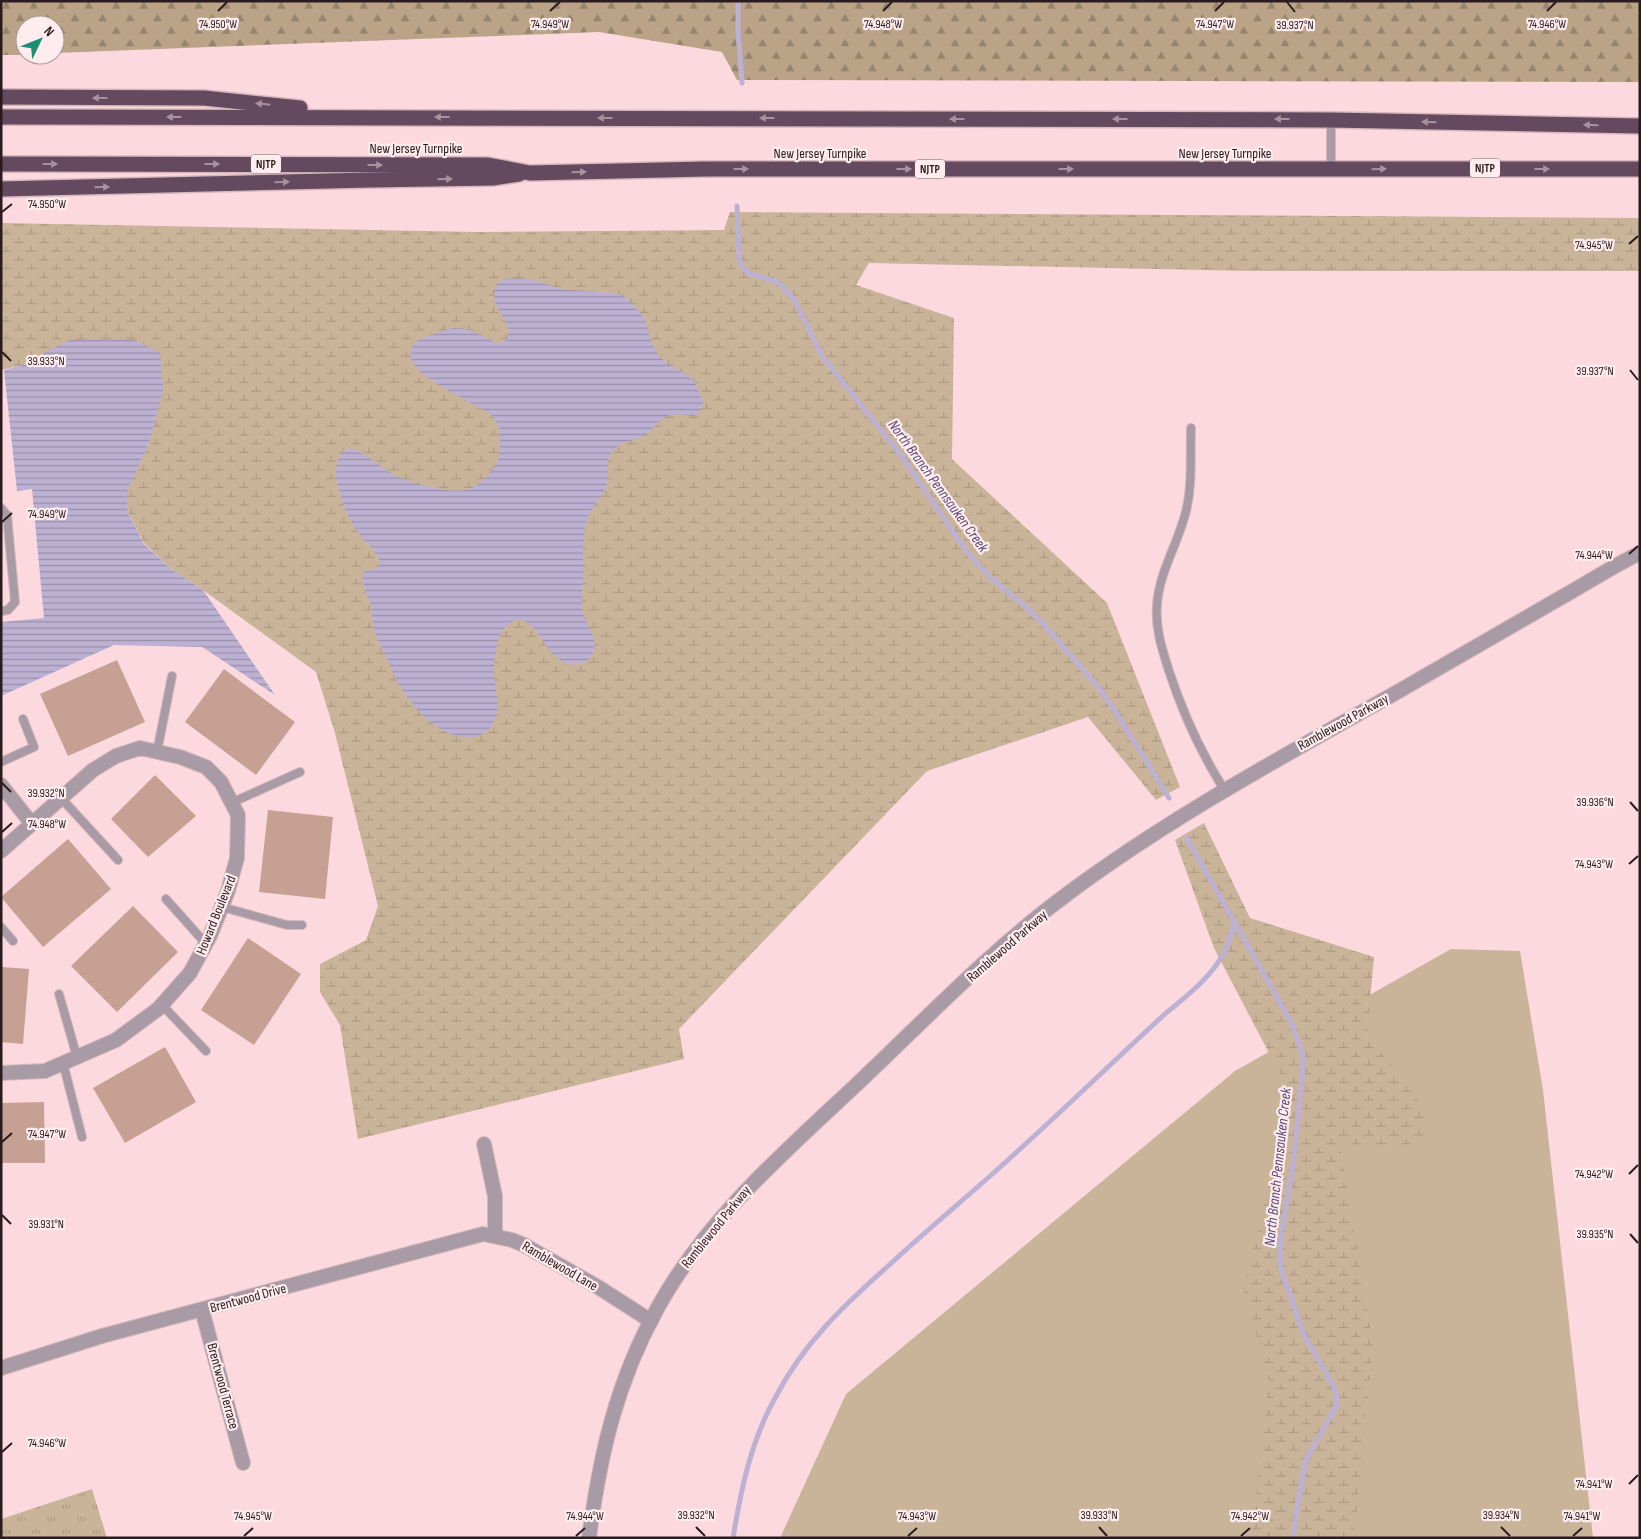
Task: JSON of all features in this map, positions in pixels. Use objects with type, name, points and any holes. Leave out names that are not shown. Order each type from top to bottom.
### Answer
[{"type":"highway","points":[[1,97],[204,98],[381,117]]},
{"type":"highway","points":[[1,117],[1331,120],[1640,126]]},
{"type":"highway","name":"New Jersey Turnpike","points":[[1,164],[488,165],[530,173],[706,169],[1330,170],[1453,168],[1640,170]]},
{"type":"highway","points":[[1,189],[493,178],[530,173]]},
{"type":"street","name":"Ramblewood Parkway","points":[[589,1538],[604,1449],[613,1412],[625,1377],[651,1321],[677,1275],[749,1187],[975,973],[1034,920],[1078,886],[1130,850],[1308,742],[1640,553]]},
{"type":"street","name":"Howard Boulevard","points":[[1,851],[93,770],[116,756],[140,748],[206,767],[221,782],[238,815],[237,858],[222,907],[206,944],[190,973],[162,1005],[116,1040],[45,1071],[1,1073]]},
{"type":"street","points":[[1,785],[32,824]]},
{"type":"street","points":[[484,1144],[495,1196],[496,1236]]},
{"type":"street","name":"Brentwood Drive","points":[[1,1368],[102,1336],[364,1267],[469,1237],[483,1234],[496,1236]]},
{"type":"street","name":"Ramblewood Lane","points":[[496,1236],[524,1244],[651,1321]]},
{"type":"street","name":"Brentwood Terrace","points":[[202,1310],[243,1463]]},
{"type":"lane","points":[[1330,170],[1331,120]]},
{"type":"lane","points":[[1191,428],[1189,496],[1186,514],[1161,579],[1156,625],[1178,700],[1207,763],[1226,791]]},
{"type":"lane","points":[[1,508],[7,515],[15,602],[8,610],[1,611]]},
{"type":"lane","points":[[157,752],[172,676]]},
{"type":"lane","points":[[1,762],[34,747],[23,718]]},
{"type":"lane","points":[[231,803],[300,772]]},
{"type":"lane","points":[[61,798],[118,860]]},
{"type":"lane","points":[[166,900],[206,944]]},
{"type":"lane","points":[[222,907],[287,925],[302,925]]},
{"type":"lane","points":[[1,927],[13,941]]},
{"type":"lane","points":[[59,994],[77,1057]]},
{"type":"lane","points":[[162,1005],[206,1051]]},
{"type":"lane","points":[[63,1063],[82,1137]]},
{"type":"green space","points":[[1,1],[1640,2],[1640,82],[737,80],[722,52],[599,32],[65,53],[65,15],[15,15],[15,55],[1,55]]},
{"type":"green space","points":[[730,212],[1640,218],[1640,271],[1248,271],[869,263],[856,285],[954,318],[952,459],[1107,603],[1180,787],[1156,800],[1088,717],[927,771],[679,1029],[684,1059],[358,1139],[340,1025],[320,992],[320,964],[366,940],[378,906],[335,733],[316,672],[203,590],[172,570],[144,543],[127,511],[126,491],[149,443],[42,354],[27,364],[1,370],[1,223],[478,232],[724,230]]},
{"type":"green space","points":[[1204,823],[1250,918],[1374,957],[1367,1034],[1425,1108],[1423,1148],[1340,1146],[1373,1345],[1354,1538],[1251,1538],[1269,1381],[1243,1287],[1292,1097],[1214,948],[1175,840]]},
{"type":"green space","points":[[1451,949],[1520,951],[1543,1090],[1593,1538],[780,1538],[846,1394],[1235,1071]]},
{"type":"green space","points":[[92,1489],[107,1538],[1,1538],[1,1519]]},
{"type":"shaded area","points":[[503,279],[532,279],[560,289],[622,295],[628,299],[644,318],[652,344],[659,356],[667,364],[694,381],[703,401],[699,413],[691,416],[675,414],[667,416],[645,435],[620,445],[612,452],[608,460],[605,490],[590,513],[583,545],[581,605],[583,615],[595,642],[591,657],[587,661],[571,665],[561,661],[524,620],[516,620],[509,624],[500,636],[495,652],[494,675],[497,710],[494,721],[489,730],[483,734],[474,737],[462,737],[440,729],[420,713],[398,683],[374,630],[371,606],[363,580],[363,573],[377,569],[380,562],[376,553],[354,526],[347,512],[339,491],[336,469],[341,454],[347,449],[352,449],[363,454],[392,474],[419,484],[442,489],[469,489],[477,485],[489,474],[495,466],[500,453],[500,432],[495,420],[485,411],[428,378],[417,368],[411,358],[412,348],[421,339],[454,328],[474,332],[497,344],[505,341],[509,331],[494,300],[495,286]]},
{"type":"shaded area","points":[[70,340],[134,340],[160,353],[163,390],[149,443],[127,491],[127,511],[144,544],[172,570],[203,590],[275,695],[202,647],[114,645],[1,696],[1,622],[44,618],[32,489],[17,491],[4,370],[27,364]]},
{"type":"building","points":[[117,660],[145,722],[68,756],[40,694]]},
{"type":"building","points":[[224,669],[295,722],[256,775],[185,722]]},
{"type":"building","points":[[155,775],[196,816],[148,857],[111,819]]},
{"type":"building","points":[[268,810],[333,817],[325,899],[259,892]]},
{"type":"building","points":[[68,839],[111,889],[43,947],[1,897]]},
{"type":"building","points":[[133,906],[178,952],[117,1012],[71,966]]},
{"type":"building","points":[[248,938],[301,974],[254,1045],[201,1010]]},
{"type":"building","points":[[1,967],[29,969],[23,1044],[1,1042]]},
{"type":"building","points":[[165,1047],[196,1102],[125,1143],[93,1088]]},
{"type":"building","points":[[44,1102],[45,1163],[1,1163],[1,1103]]},
{"type":"waterway","name":"North Branch Pennsauken Creek","points":[[738,1],[742,83]]},
{"type":"waterway","name":"North Branch Pennsauken Creek","points":[[737,206],[740,264],[748,273],[775,281],[795,301],[822,356],[900,454],[967,552],[991,578],[1025,606],[1045,626],[1099,688],[1169,798]]},
{"type":"waterway","name":"North Branch Pennsauken Creek","points":[[1186,837],[1291,1022],[1303,1055],[1293,1166],[1281,1236],[1281,1269],[1303,1333],[1334,1387],[1337,1405],[1306,1460],[1293,1538]]},
{"type":"waterway","points":[[733,1538],[743,1484],[759,1431],[786,1379],[811,1343],[870,1282],[1011,1157],[1166,1013],[1198,986],[1219,962],[1229,942],[1234,923]]}]
